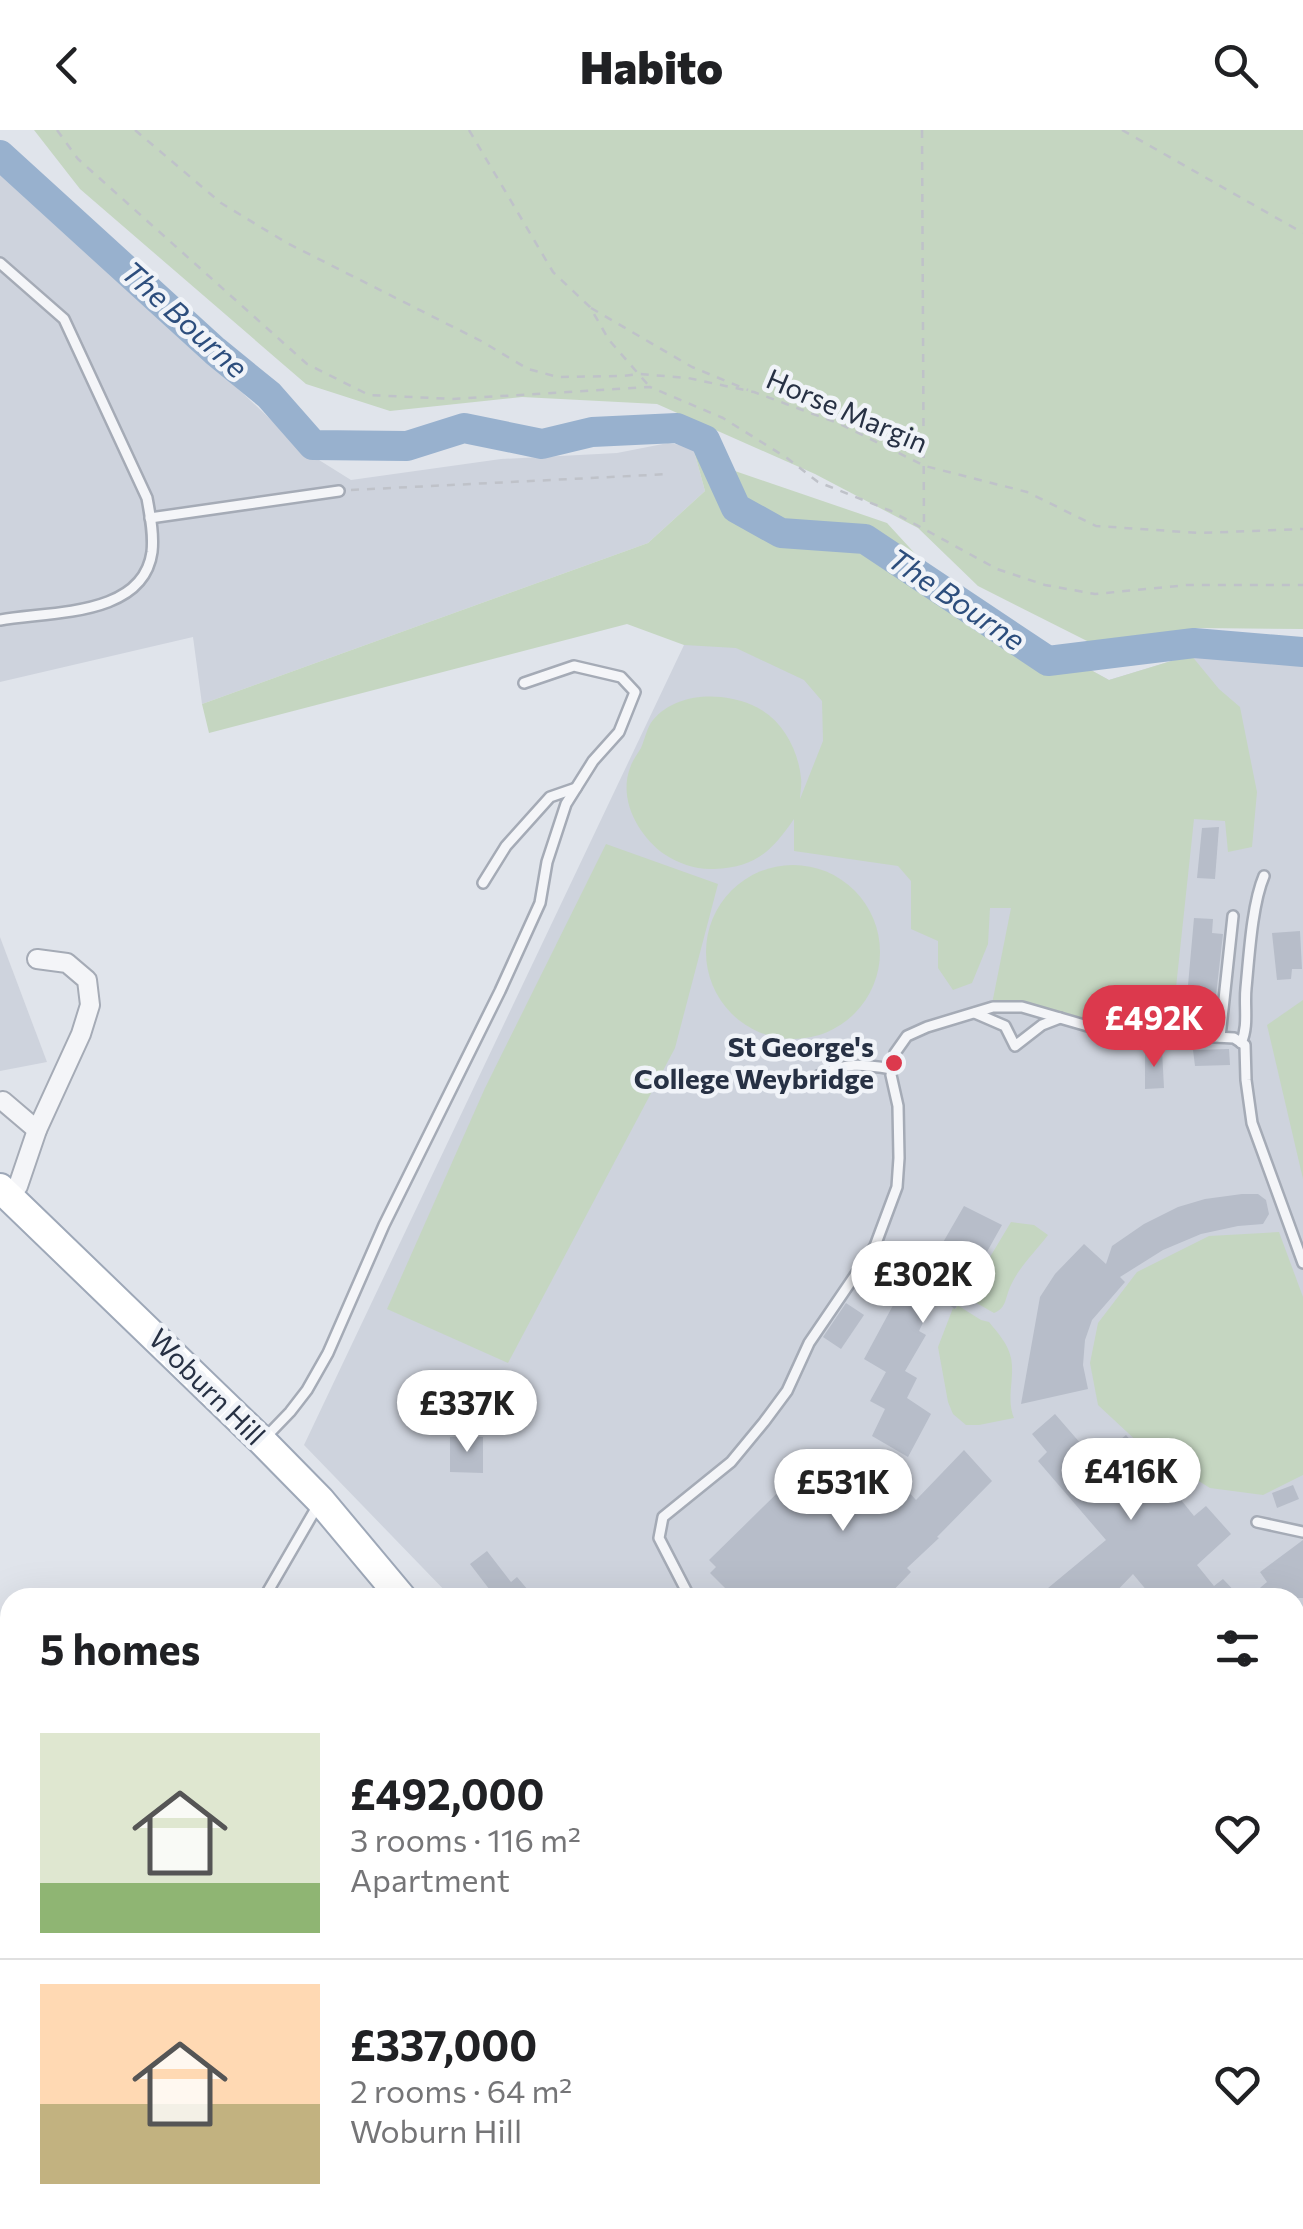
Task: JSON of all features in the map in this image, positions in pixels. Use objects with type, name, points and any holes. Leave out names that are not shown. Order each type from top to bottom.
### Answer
[{"type":"main road","name":"Woburn Hill","points":[[5,1192],[320,1500],[394,1588]]},
{"type":"street","points":[[5,1192],[18,1186],[36,1130],[82,1034],[90,1005],[87,980],[68,964],[36,959]]},
{"type":"street","points":[[3,1100],[36,1130]]},
{"type":"lane","points":[[0,263],[64,319],[147,498],[152,555],[132,588],[104,603],[77,612],[0,620]]},
{"type":"lane","points":[[150,518],[339,491]]},
{"type":"lane","points":[[262,1441],[307,1390],[328,1353],[384,1225],[540,904],[547,862],[566,804],[593,761],[619,732],[635,692],[621,677],[574,666],[524,683]]},
{"type":"lane","points":[[484,883],[506,846],[550,797],[576,788]]},
{"type":"lane","points":[[1241,1043],[1246,1033],[1246,990],[1257,901],[1264,876]]},
{"type":"lane","points":[[1220,1037],[1233,916]]},
{"type":"lane","points":[[685,1588],[660,1538],[663,1517],[731,1462],[764,1422],[787,1390],[809,1343],[875,1246],[897,1187],[898,1106],[892,1068],[895,1053],[907,1036],[993,1007],[1022,1007],[1091,1028],[1234,1038],[1245,1045],[1252,1123],[1303,1263]]},
{"type":"lane","points":[[974,1012],[1004,1026],[1015,1046],[1042,1024],[1063,1018]]},
{"type":"lane","points":[[818,1076],[839,1066],[892,1068]]},
{"type":"lane","points":[[270,1588],[320,1500]]},
{"type":"lane","points":[[1257,1522],[1303,1532]]},
{"type":"path","points":[[58,130],[78,159],[307,364],[369,395],[453,399],[650,387],[723,418],[818,482],[891,511],[997,568],[1046,585],[1095,594],[1188,584],[1303,585]]},
{"type":"path","name":"Horse Margin","points":[[136,130],[221,202],[287,244],[528,369],[558,377],[640,374],[688,378],[754,392],[840,424],[925,466],[1027,492],[1096,526],[1200,533],[1303,529]]},
{"type":"path","points":[[470,130],[553,272],[590,307],[692,368],[754,392]]},
{"type":"path","points":[[922,130],[924,531]]},
{"type":"path","points":[[1122,130],[1303,233]]},
{"type":"path","points":[[590,307],[609,340],[650,387]]},
{"type":"path","points":[[339,491],[670,474]]},
{"type":"shaded area","points":[[0,164],[303,450],[351,480],[501,459],[617,453],[668,443],[693,447],[705,491],[648,543],[202,704],[193,637],[0,682]]},
{"type":"shaded area","name":"St George's College Weybridge","points":[[728,515],[952,593],[1109,680],[1191,655],[1303,665],[1303,1588],[442,1588],[304,1445],[684,645]]},
{"type":"shaded area","points":[[0,937],[47,1062],[0,1071]]},
{"type":"green space","points":[[34,130],[1303,130],[1303,629],[1197,628],[1095,645],[978,586],[918,528],[815,474],[657,404],[522,397],[390,411],[306,384],[80,189]]},
{"type":"green space","points":[[693,447],[732,470],[887,523],[952,594],[1109,680],[1191,655],[1240,707],[1257,792],[1252,847],[1228,852],[1225,821],[1194,819],[1172,1025],[1116,1025],[1006,1002],[992,1004],[1011,908],[990,908],[988,944],[972,983],[953,990],[938,968],[938,941],[911,929],[911,881],[898,866],[794,851],[794,819],[761,855],[729,868],[688,866],[655,846],[633,816],[627,780],[653,720],[674,704],[713,697],[740,701],[762,710],[779,725],[796,756],[800,799],[823,741],[822,701],[804,680],[736,648],[684,645],[627,624],[209,733],[202,704],[648,543],[705,491]]},
{"type":"green space","points":[[606,844],[718,884],[675,1048],[508,1363],[387,1309],[485,1088]]},
{"type":"green space","points":[[793,865],[826,872],[854,891],[873,919],[880,952],[873,985],[854,1013],[826,1032],[793,1039],[760,1032],[732,1013],[713,985],[706,952],[713,919],[732,891],[760,872]]},
{"type":"green space","points":[[1303,1000],[1303,1179],[1267,1025]]},
{"type":"green space","points":[[1011,1222],[1034,1225],[1048,1235],[1018,1272],[1004,1305],[994,1313],[966,1297]]},
{"type":"green space","points":[[1279,1232],[1303,1297],[1303,1475],[1263,1495],[1210,1488],[1142,1446],[1098,1405],[1090,1363],[1098,1323],[1137,1272],[1209,1236]]},
{"type":"green space","points":[[957,1305],[989,1322],[1008,1348],[1014,1418],[966,1425],[953,1414],[938,1347]]},
{"type":"building","points":[[1219,827],[1215,879],[1197,878],[1202,828]]},
{"type":"building","points":[[1194,918],[1213,919],[1212,933],[1223,934],[1213,1022],[1185,1019]]},
{"type":"building","points":[[1300,931],[1302,969],[1292,969],[1291,979],[1277,980],[1272,933]]},
{"type":"building","points":[[1229,1049],[1230,1065],[1195,1066],[1193,1050]]},
{"type":"building","points":[[1145,1050],[1162,1050],[1164,1088],[1145,1089]]},
{"type":"building","points":[[1258,1194],[1266,1200],[1269,1214],[1263,1224],[1201,1234],[1163,1250],[1120,1277],[1125,1282],[1092,1320],[1085,1340],[1083,1365],[1088,1389],[1021,1404],[1040,1297],[1055,1274],[1084,1244],[1106,1264],[1112,1246],[1144,1224],[1178,1207]]},
{"type":"building","points":[[964,1206],[1002,1225],[955,1309],[936,1296],[919,1331],[926,1335],[905,1371],[917,1378],[907,1398],[931,1414],[908,1457],[872,1436],[885,1409],[870,1401],[886,1372],[864,1359],[904,1285],[915,1291]]},
{"type":"building","points":[[846,1303],[864,1315],[841,1349],[823,1337]]},
{"type":"building","points":[[1055,1414],[1095,1460],[1126,1435],[1155,1468],[1161,1463],[1177,1478],[1169,1485],[1194,1516],[1206,1506],[1231,1534],[1197,1565],[1214,1586],[1223,1579],[1232,1588],[1145,1588],[1133,1574],[1120,1588],[1048,1588],[1106,1540],[1038,1461],[1047,1452],[1032,1434]]},
{"type":"building","points":[[450,1437],[483,1437],[483,1473],[450,1472]]},
{"type":"building","points":[[964,1450],[992,1481],[907,1568],[911,1572],[896,1588],[725,1588],[710,1573],[716,1567],[709,1560],[807,1464],[835,1492],[875,1455],[916,1500]]},
{"type":"building","points":[[1293,1485],[1299,1499],[1277,1508],[1272,1493]]},
{"type":"building","points":[[1303,1540],[1303,1588],[1260,1588],[1267,1582],[1260,1572]]},
{"type":"building","points":[[487,1551],[511,1582],[517,1577],[526,1588],[488,1588],[470,1564]]},
{"type":"waterway","name":"The Bourne","points":[[0,155],[215,351],[269,395],[313,445],[407,446],[464,428],[542,444],[592,432],[677,428],[705,440],[736,508],[781,533],[865,539],[1048,661],[1194,643],[1303,652]]},
{"type":"place","name":"St George's College Weybridge","points":[[894,1063]]}]
